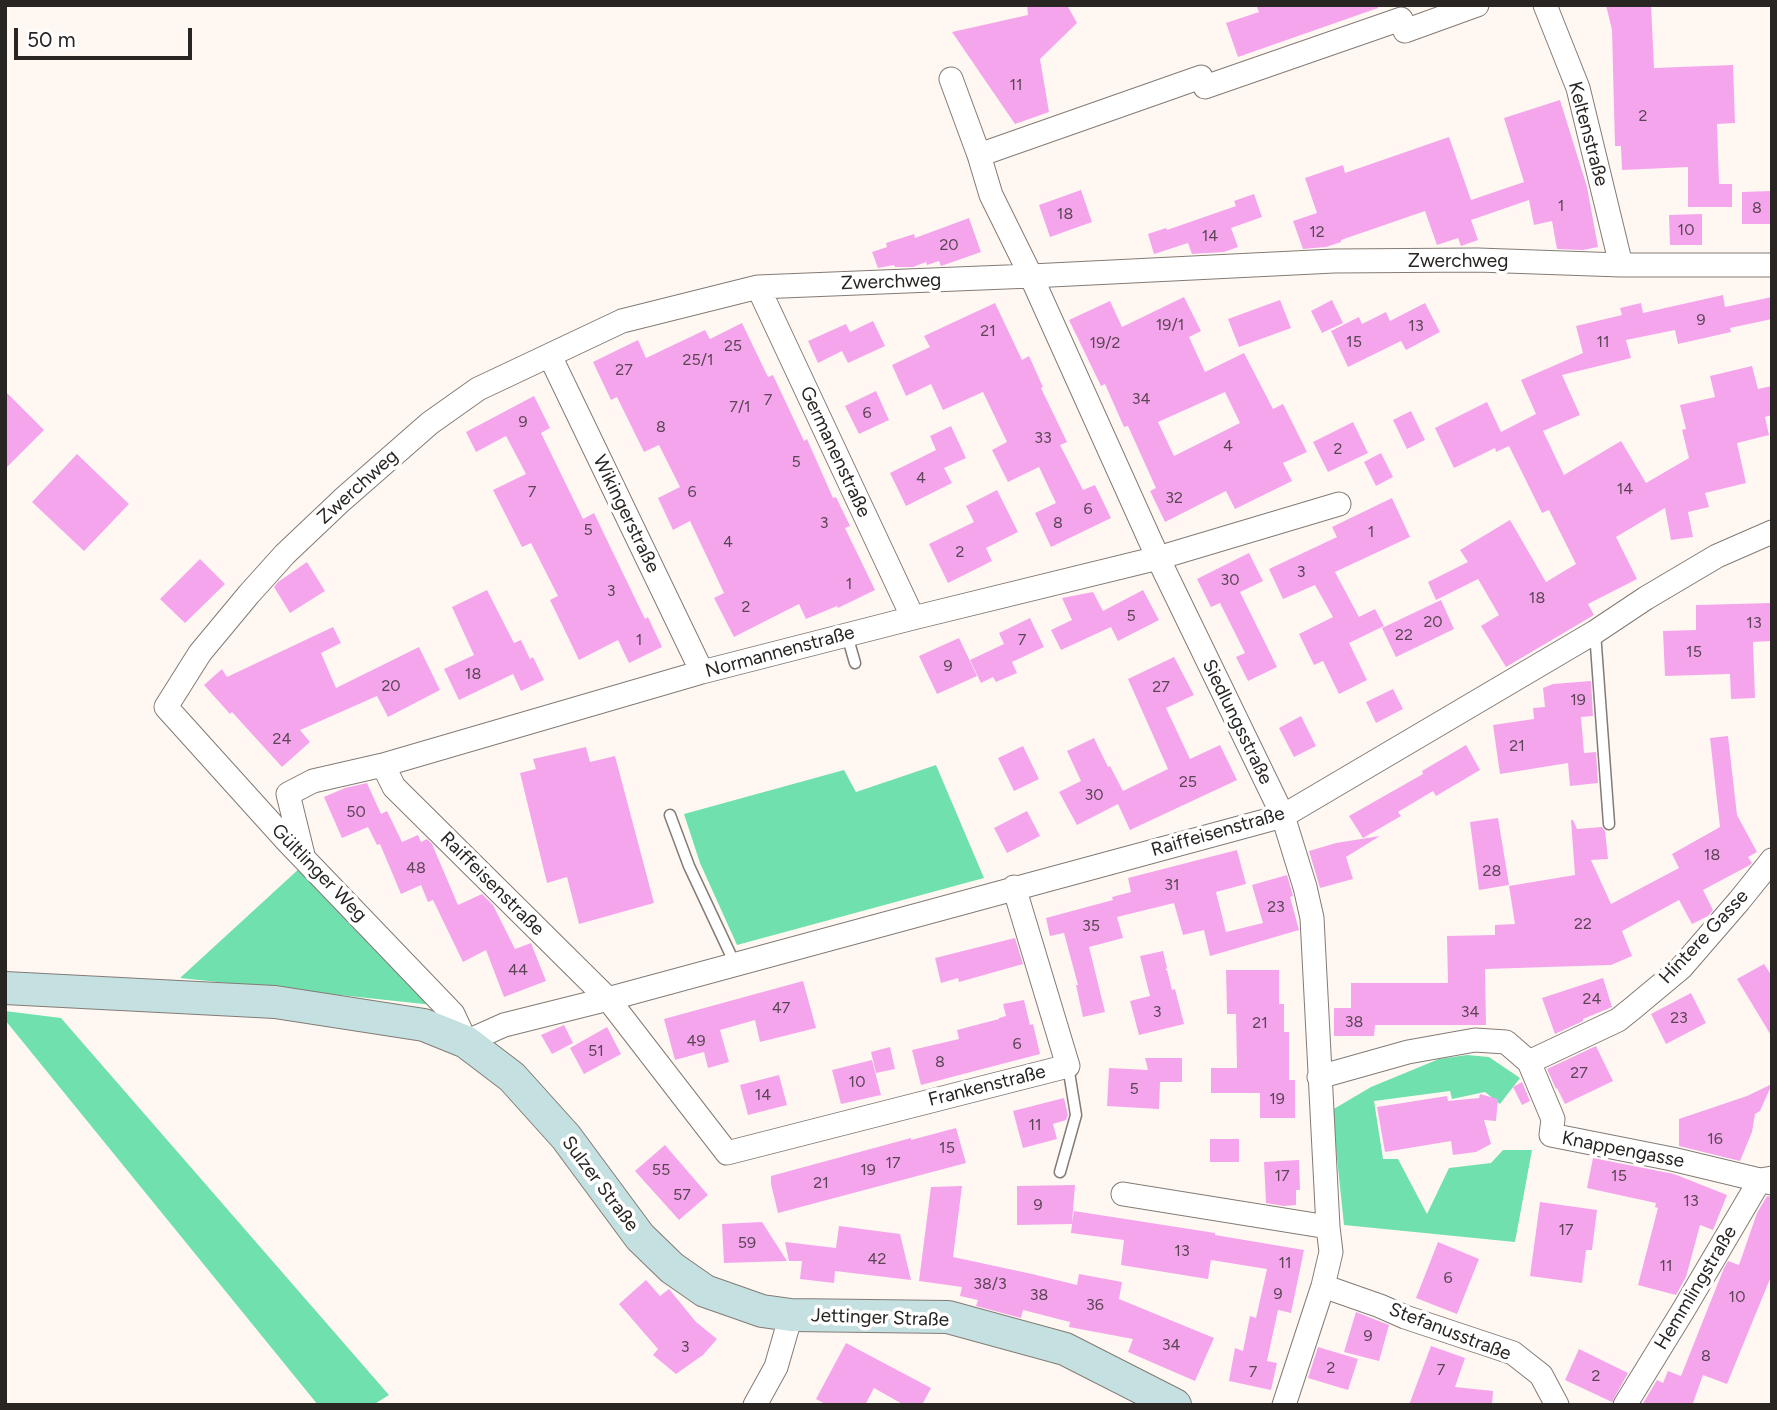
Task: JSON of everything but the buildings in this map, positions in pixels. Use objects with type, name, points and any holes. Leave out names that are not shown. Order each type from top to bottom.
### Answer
[{"type":"main road","name":"Sulzer Straße","points":[[5,988],[275,1002],[424,1025],[466,1042],[512,1077],[566,1137],[640,1237],[672,1268],[705,1291],[762,1311],[791,1315]]},
{"type":"main road","name":"Jettinger Straße","points":[[791,1315],[948,1317],[1065,1349],[1175,1405]]},
{"type":"street","points":[[979,155],[1201,77],[1205,87],[1401,19],[1405,30],[1476,5]]},
{"type":"street","name":"Keltenstraße","points":[[1545,5],[1578,88],[1621,265]]},
{"type":"street","name":"Siedlungsstraße","points":[[951,79],[991,195],[1031,276],[1158,558],[1283,816],[1305,887],[1312,918],[1331,1252],[1323,1286],[1284,1405]]},
{"type":"street","name":"Zwerchweg","points":[[166,707],[200,653],[285,554],[430,423],[478,389],[622,321],[758,287],[1334,261],[1478,260],[1621,265],[1772,265]]},
{"type":"street","name":"Germanenstraße","points":[[758,287],[913,618]]},
{"type":"street","name":"Wikingerstraße","points":[[550,356],[702,672]]},
{"type":"street","name":"Normannenstraße","points":[[304,858],[288,794],[313,781],[383,765],[702,672],[1158,558],[1339,504]]},
{"type":"street","name":"Raiffeisenstraße","points":[[466,1042],[504,1025],[1283,816],[1595,632],[1717,556],[1772,532]]},
{"type":"street","name":"Gültlinger Weg","points":[[166,707],[287,841],[453,1014],[466,1042]]},
{"type":"street","name":"Raiffeisenstraße","points":[[383,765],[394,787],[608,999],[727,1153]]},
{"type":"street","name":"Hintere Gasse","points":[[1529,1062],[1618,1020],[1662,984],[1681,968],[1772,860]]},
{"type":"street","name":"Frankenstraße","points":[[727,1153],[1068,1066],[1014,887]]},
{"type":"street","points":[[1319,1077],[1408,1052],[1475,1040],[1506,1042],[1529,1062]]},
{"type":"street","name":"Knappengasse","points":[[1529,1062],[1553,1119],[1551,1135],[1768,1180]]},
{"type":"street","name":"Hemmlingstraße","points":[[1625,1405],[1768,1180]]},
{"type":"street","points":[[1123,1194],[1328,1227]]},
{"type":"street","name":"Stefanusstraße","points":[[1323,1286],[1513,1353],[1541,1375],[1557,1405]]},
{"type":"street","name":"Jettinger Straße","points":[[755,1405],[776,1367],[791,1315]]},
{"type":"lane","points":[[1595,632],[1609,824]]},
{"type":"lane","points":[[847,635],[855,663]]},
{"type":"lane","points":[[670,815],[689,866],[735,964]]},
{"type":"lane","points":[[1060,1172],[1076,1115],[1068,1066]]},
{"type":"green space","points":[[936,765],[984,878],[737,945],[700,863],[684,814],[844,770],[856,792]]},
{"type":"green space","points":[[301,867],[433,1005],[180,978]]},
{"type":"green space","points":[[5,1011],[61,1018],[389,1395],[373,1405],[318,1405],[5,1020]]},
{"type":"green space","points":[[1467,1055],[1489,1057],[1520,1078],[1500,1104],[1485,1092],[1452,1099],[1450,1091],[1374,1101],[1383,1159],[1398,1159],[1427,1214],[1449,1168],[1491,1163],[1503,1150],[1532,1150],[1515,1242],[1344,1225],[1332,1110],[1371,1087],[1439,1059]]}]
